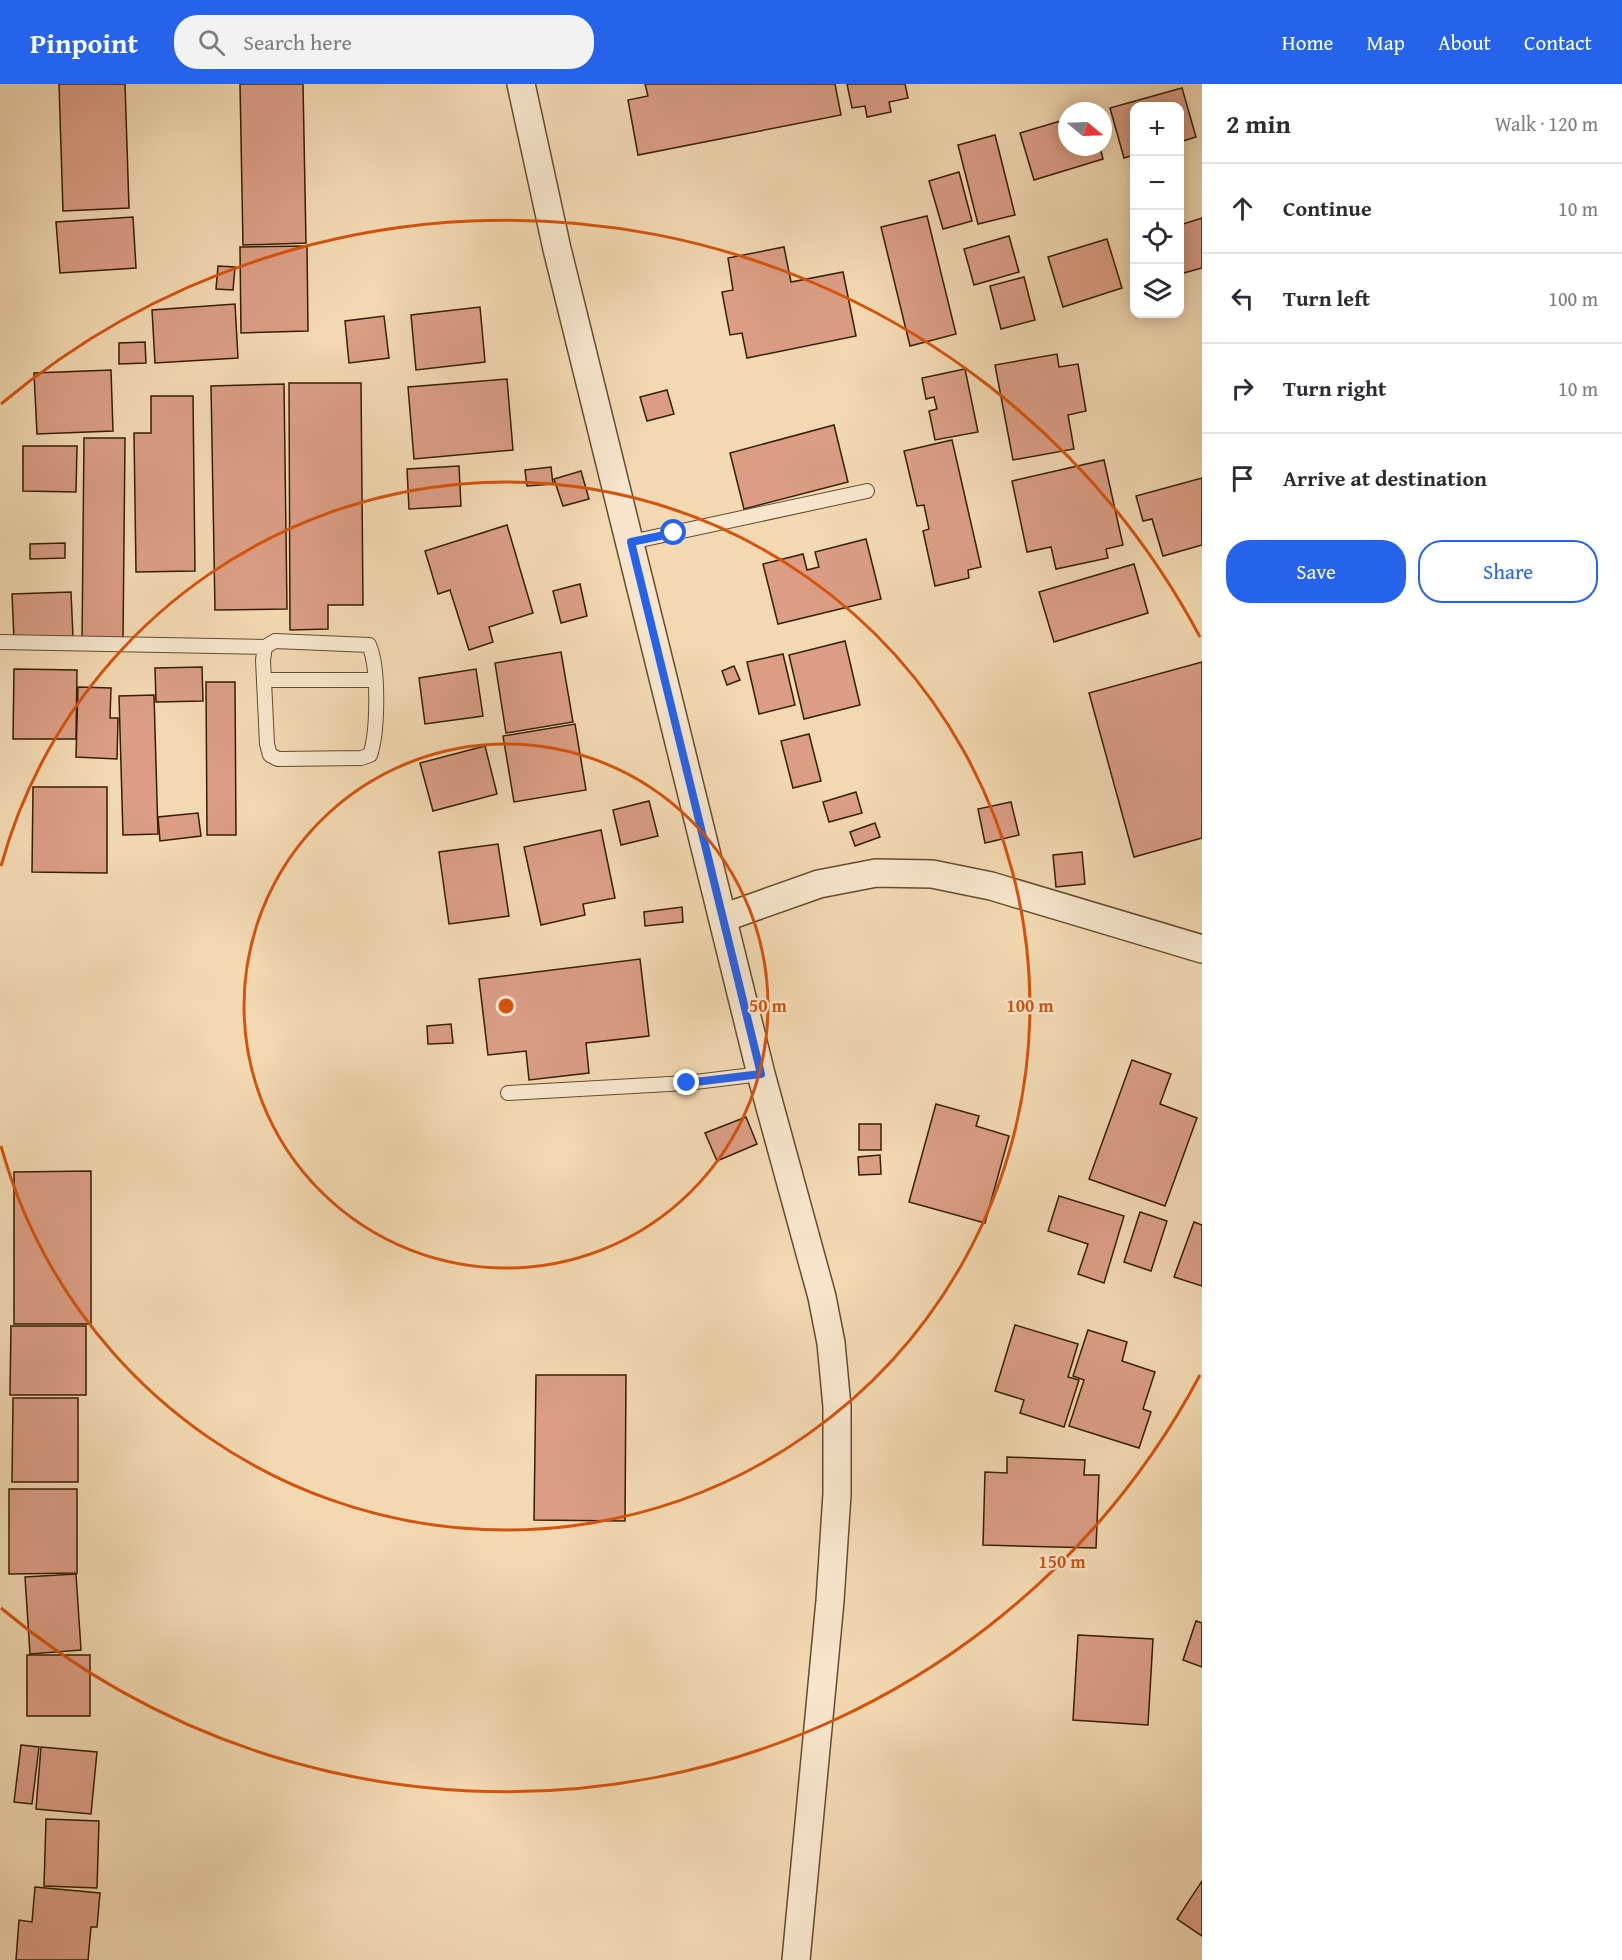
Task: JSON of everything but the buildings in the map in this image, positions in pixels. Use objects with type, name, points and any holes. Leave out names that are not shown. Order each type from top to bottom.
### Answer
[{"type":"street","points":[[521,84],[557,249],[761,1074],[822,1297],[831,1343],[837,1407],[837,1494],[830,1601],[796,1960]]},
{"type":"street","points":[[723,918],[819,884],[876,873],[932,874],[991,886],[1202,949]]},
{"type":"lane","points":[[631,542],[867,491]]},
{"type":"lane","points":[[0,642],[265,647],[275,641],[369,645],[373,655],[375,680],[374,742],[370,755],[361,758],[278,759],[270,755],[267,744],[263,660],[265,647]]},
{"type":"lane","points":[[264,680],[375,680]]},
{"type":"lane","points":[[508,1093],[687,1083],[761,1074]]},
{"type":"route","points":[[674,533],[631,542],[761,1074],[687,1083]]}]
